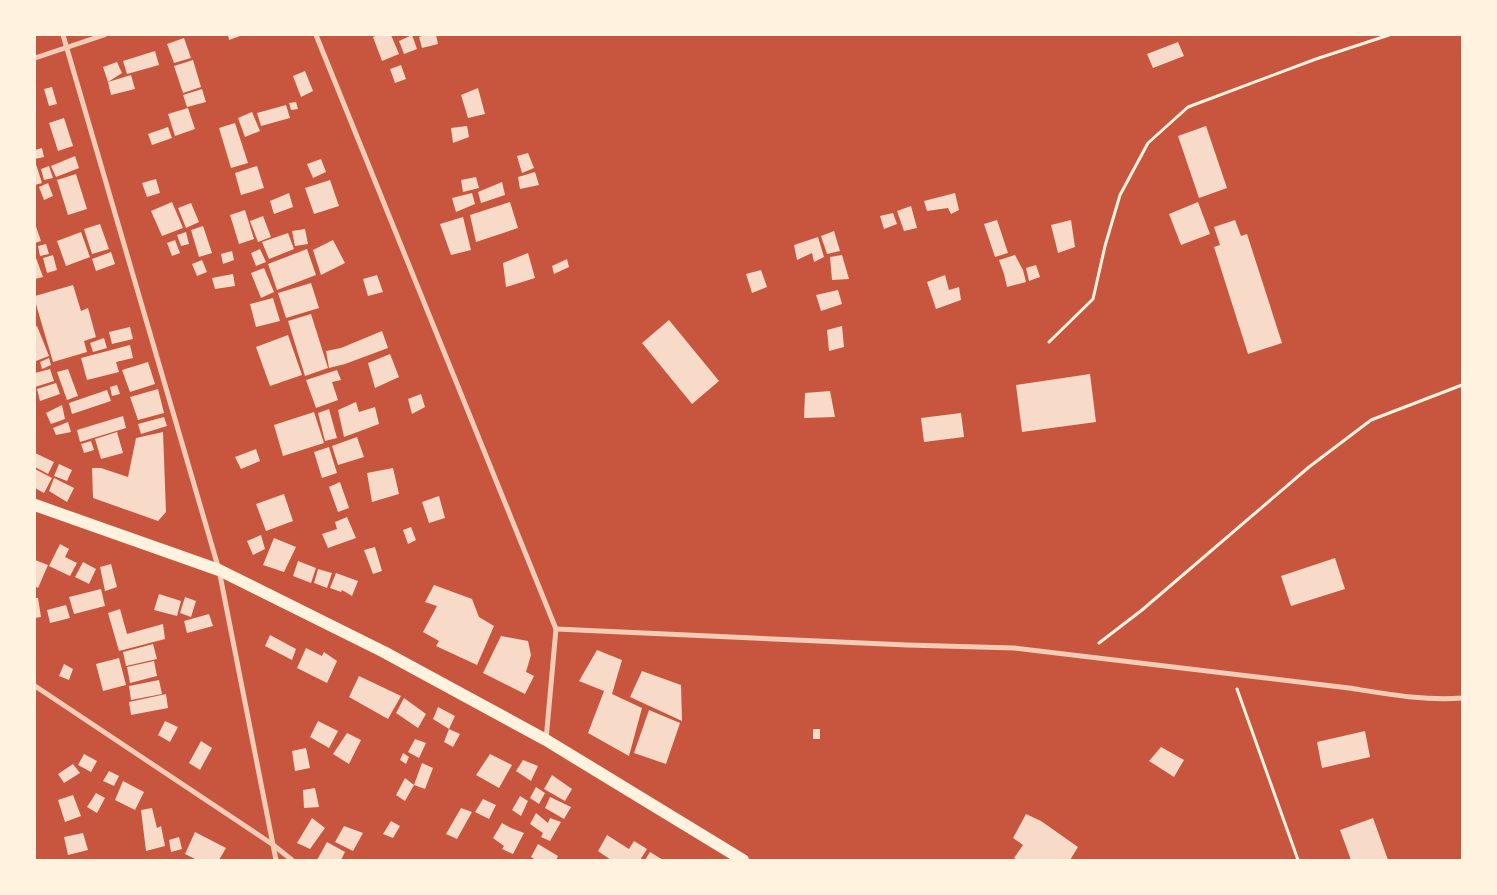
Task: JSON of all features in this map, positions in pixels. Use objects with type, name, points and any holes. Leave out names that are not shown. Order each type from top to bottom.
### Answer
[{"type":"main road","points":[[35,505],[220,570],[384,652],[546,740],[742,860]]},
{"type":"street","points":[[64,35],[220,570],[276,860]]},
{"type":"street","points":[[35,58],[104,35]]},
{"type":"street","points":[[316,35],[556,629],[546,740]]},
{"type":"street","points":[[556,629],[897,645],[1014,648],[1349,688],[1399,696],[1441,700],[1462,698]]},
{"type":"street","points":[[35,686],[272,844],[292,860]]},
{"type":"path","points":[[1049,342],[1093,299],[1105,246],[1120,195],[1148,143],[1188,107],[1316,59],[1389,35]]},
{"type":"path","points":[[1082,656],[1142,610],[1308,467],[1371,420],[1462,385]]},
{"type":"path","points":[[1231,674],[1298,860]]},
{"type":"building","points":[[228,35],[243,35],[229,40]]},
{"type":"building","points":[[391,35],[399,54],[382,61],[373,37]]},
{"type":"building","points":[[412,35],[417,49],[404,54],[399,41]]},
{"type":"building","points":[[436,35],[438,44],[422,48],[419,37]]},
{"type":"building","points":[[184,38],[191,58],[174,63],[167,44]]},
{"type":"building","points":[[1178,42],[1184,56],[1153,68],[1147,54]]},
{"type":"building","points":[[155,51],[159,65],[127,74],[123,61]]},
{"type":"building","points":[[193,60],[201,87],[183,93],[174,66]]},
{"type":"building","points":[[117,62],[122,73],[108,82],[103,67]]},
{"type":"building","points":[[401,65],[406,79],[395,83],[390,69]]},
{"type":"building","points":[[305,71],[313,91],[301,97],[293,76]]},
{"type":"building","points":[[131,75],[135,89],[111,95],[108,82]]},
{"type":"building","points":[[52,87],[57,104],[49,106],[44,89]]},
{"type":"building","points":[[478,88],[485,114],[468,118],[461,95]]},
{"type":"building","points":[[202,89],[206,102],[187,107],[183,95]]},
{"type":"building","points":[[296,102],[298,109],[291,110],[289,103]]},
{"type":"building","points":[[286,105],[290,118],[261,126],[257,113]]},
{"type":"building","points":[[188,108],[195,129],[175,136],[168,114]]},
{"type":"building","points":[[252,112],[260,131],[245,137],[238,118]]},
{"type":"building","points":[[64,118],[73,146],[58,151],[49,123]]},
{"type":"building","points":[[235,123],[248,163],[231,168],[219,128]]},
{"type":"building","points":[[467,126],[469,137],[453,143],[451,128]]},
{"type":"building","points":[[1206,126],[1227,188],[1199,198],[1178,136]]},
{"type":"building","points":[[168,127],[172,138],[152,145],[148,134]]},
{"type":"building","points":[[42,148],[44,157],[35,159],[35,150]]},
{"type":"building","points":[[528,153],[534,168],[522,173],[517,156]]},
{"type":"building","points":[[75,156],[79,168],[56,177],[51,166]]},
{"type":"building","points":[[321,159],[326,172],[313,178],[307,164]]},
{"type":"building","points":[[35,161],[42,183],[35,185]]},
{"type":"building","points":[[49,166],[53,178],[44,180],[41,169]]},
{"type":"building","points":[[257,166],[264,188],[241,195],[235,173]]},
{"type":"building","points":[[535,172],[539,185],[520,189],[518,177]]},
{"type":"building","points":[[76,174],[87,209],[68,215],[57,180]]},
{"type":"building","points":[[476,177],[479,188],[463,192],[461,180]]},
{"type":"building","points":[[156,179],[160,193],[147,197],[142,183]]},
{"type":"building","points":[[330,180],[339,206],[314,214],[305,188]]},
{"type":"building","points":[[502,182],[505,195],[481,203],[478,192]]},
{"type":"building","points":[[48,183],[53,196],[44,200],[39,187]]},
{"type":"building","points":[[289,193],[293,207],[274,214],[270,201]]},
{"type":"building","points":[[472,193],[475,204],[456,212],[452,198]]},
{"type":"building","points":[[955,193],[959,210],[951,214],[948,208],[927,211],[924,201]]},
{"type":"building","points":[[172,202],[183,228],[162,236],[151,211]]},
{"type":"building","points":[[510,202],[518,228],[476,242],[470,215]]},
{"type":"building","points":[[1198,202],[1210,234],[1181,245],[1169,214]]},
{"type":"building","points":[[191,203],[199,222],[186,228],[178,208]]},
{"type":"building","points":[[911,206],[917,228],[904,231],[897,211]]},
{"type":"building","points":[[245,210],[254,239],[239,244],[230,215]]},
{"type":"building","points":[[893,213],[897,224],[884,229],[880,216]]},
{"type":"building","points":[[263,216],[271,237],[258,242],[250,221]]},
{"type":"building","points":[[463,217],[471,250],[451,255],[440,224]]},
{"type":"building","points":[[997,220],[1008,253],[995,257],[984,224]]},
{"type":"building","points":[[1071,220],[1075,247],[1058,253],[1051,225]]},
{"type":"building","points":[[1235,220],[1241,236],[1247,234],[1282,343],[1248,354],[1214,247],[1220,245],[1214,227]]},
{"type":"building","points":[[35,224],[41,241],[35,243]]},
{"type":"building","points":[[100,224],[109,249],[92,254],[84,229]]},
{"type":"building","points":[[203,226],[212,253],[199,257],[191,230]]},
{"type":"building","points":[[305,229],[308,244],[295,246],[292,231]]},
{"type":"building","points":[[834,231],[840,251],[827,254],[821,236]]},
{"type":"building","points":[[81,232],[90,257],[66,266],[57,241]]},
{"type":"building","points":[[186,232],[189,244],[181,246],[177,235]]},
{"type":"building","points":[[288,233],[294,249],[269,259],[262,242]]},
{"type":"building","points":[[818,237],[824,257],[814,262],[812,253],[797,260],[794,245]]},
{"type":"building","points":[[175,240],[180,253],[172,256],[167,243]]},
{"type":"building","points":[[333,240],[345,263],[321,275],[313,250]]},
{"type":"building","points":[[46,244],[49,254],[40,256],[38,246]]},
{"type":"building","points":[[260,249],[266,262],[256,266],[251,253]]},
{"type":"building","points":[[307,249],[316,275],[277,290],[268,264]]},
{"type":"building","points":[[232,251],[234,260],[223,264],[221,254]]},
{"type":"building","points":[[111,252],[115,264],[96,271],[92,259]]},
{"type":"building","points":[[528,253],[535,278],[506,287],[503,263]]},
{"type":"building","points":[[35,255],[43,277],[35,279]]},
{"type":"building","points":[[53,255],[57,270],[47,273],[43,258]]},
{"type":"building","points":[[842,255],[849,279],[832,280],[830,257]]},
{"type":"building","points":[[1015,255],[1023,270],[1026,282],[1007,287],[999,260]]},
{"type":"building","points":[[567,259],[569,267],[554,274],[552,266]]},
{"type":"building","points":[[202,260],[207,272],[197,276],[192,264]]},
{"type":"building","points":[[1036,265],[1040,277],[1029,281],[1026,268]]},
{"type":"building","points":[[264,268],[274,292],[261,298],[251,273]]},
{"type":"building","points":[[761,270],[767,287],[752,293],[746,274]]},
{"type":"building","points":[[233,274],[235,286],[215,289],[212,278]]},
{"type":"building","points":[[377,275],[383,292],[368,296],[363,279]]},
{"type":"building","points":[[945,275],[949,290],[959,287],[961,300],[936,309],[927,282]]},
{"type":"building","points":[[311,283],[319,308],[286,318],[278,293]]},
{"type":"building","points":[[73,285],[81,311],[88,308],[96,337],[84,341],[87,352],[53,362],[35,296]]},
{"type":"building","points":[[838,290],[842,304],[821,311],[816,295]]},
{"type":"building","points":[[273,298],[280,321],[256,327],[250,304]]},
{"type":"building","points":[[311,314],[328,368],[305,376],[288,321]]},
{"type":"building","points":[[669,320],[719,381],[692,404],[642,343]]},
{"type":"building","points":[[37,326],[49,356],[36,361],[35,327]]},
{"type":"building","points":[[842,326],[844,347],[829,351],[827,330]]},
{"type":"building","points":[[130,327],[133,339],[112,344],[109,332]]},
{"type":"building","points":[[382,331],[388,348],[329,368],[326,351],[341,348]]},
{"type":"building","points":[[288,335],[302,375],[270,386],[256,347]]},
{"type":"building","points":[[104,338],[107,348],[93,352],[90,343]]},
{"type":"building","points":[[130,345],[133,358],[116,362],[119,372],[87,380],[81,358]]},
{"type":"building","points":[[390,354],[399,377],[375,388],[368,363]]},
{"type":"building","points":[[49,358],[51,365],[42,369],[40,362]]},
{"type":"building","points":[[148,362],[155,384],[130,392],[122,370]]},
{"type":"building","points":[[50,369],[54,381],[35,387],[35,373]]},
{"type":"building","points":[[68,369],[78,396],[67,400],[57,372]]},
{"type":"building","points":[[337,370],[341,380],[332,382],[338,400],[316,408],[306,380]]},
{"type":"building","points":[[1090,374],[1096,422],[1022,432],[1016,385]]},
{"type":"building","points":[[56,383],[60,394],[40,401],[37,389]]},
{"type":"building","points":[[117,385],[120,394],[112,396],[110,387]]},
{"type":"building","points":[[158,389],[164,413],[138,420],[130,397]]},
{"type":"building","points":[[107,390],[111,401],[72,414],[69,403]]},
{"type":"building","points":[[830,391],[835,417],[804,418],[805,393]]},
{"type":"building","points":[[421,394],[425,407],[412,414],[408,399]]},
{"type":"building","points":[[356,402],[359,412],[375,407],[379,424],[344,437],[338,410]]},
{"type":"building","points":[[62,405],[65,419],[51,424],[46,413]]},
{"type":"building","points":[[329,409],[337,438],[325,441],[318,413]]},
{"type":"building","points":[[314,412],[324,443],[283,456],[274,425]]},
{"type":"building","points":[[961,413],[964,437],[924,442],[921,418]]},
{"type":"building","points":[[123,416],[126,428],[80,442],[77,430]]},
{"type":"building","points":[[164,417],[167,426],[141,434],[138,424]]},
{"type":"building","points":[[68,422],[71,432],[56,435],[53,428]]},
{"type":"building","points":[[117,432],[123,453],[101,459],[95,439]]},
{"type":"building","points":[[163,432],[166,512],[158,521],[93,498],[92,468],[101,468],[128,477],[136,438]]},
{"type":"building","points":[[357,437],[364,457],[338,465],[332,446]]},
{"type":"building","points":[[91,441],[94,450],[84,453],[81,444]]},
{"type":"building","points":[[329,447],[337,473],[322,478],[314,452]]},
{"type":"building","points":[[256,449],[260,461],[241,469],[235,457]]},
{"type":"building","points":[[35,453],[54,462],[48,474],[35,467]]},
{"type":"building","points":[[59,464],[72,470],[67,481],[54,476]]},
{"type":"building","points":[[393,468],[399,494],[372,502],[367,473]]},
{"type":"building","points":[[35,469],[52,478],[44,493],[35,488]]},
{"type":"building","points":[[54,478],[74,488],[67,502],[49,491]]},
{"type":"building","points":[[340,482],[349,508],[338,512],[329,487]]},
{"type":"building","points":[[284,494],[293,521],[266,531],[256,504]]},
{"type":"building","points":[[439,496],[445,518],[429,523],[422,502]]},
{"type":"building","points":[[347,517],[356,538],[328,548],[322,534],[337,529],[335,522]]},
{"type":"building","points":[[411,527],[416,540],[408,544],[403,530]]},
{"type":"building","points":[[261,535],[265,549],[253,555],[247,541]]},
{"type":"building","points":[[274,538],[296,547],[284,572],[263,565]]},
{"type":"building","points":[[60,544],[69,549],[65,557],[77,563],[70,576],[49,566]]},
{"type":"building","points":[[375,547],[382,571],[373,574],[364,550]]},
{"type":"building","points":[[1335,558],[1345,589],[1291,606],[1281,576]]},
{"type":"building","points":[[35,560],[48,565],[38,588],[35,586]]},
{"type":"building","points":[[298,561],[316,568],[311,583],[293,576]]},
{"type":"building","points":[[83,562],[96,569],[89,584],[75,577]]},
{"type":"building","points":[[111,564],[117,587],[105,591],[100,567]]},
{"type":"building","points":[[318,569],[332,573],[327,588],[314,583]]},
{"type":"building","points":[[336,573],[358,581],[352,596],[342,590],[341,592],[330,588]]},
{"type":"building","points":[[434,585],[472,599],[479,617],[494,626],[477,665],[436,646],[439,641],[423,632],[437,606],[425,602]]},
{"type":"building","points":[[101,589],[105,606],[74,614],[69,597]]},
{"type":"building","points":[[159,594],[181,601],[177,616],[154,610]]},
{"type":"building","points":[[185,597],[196,601],[191,617],[180,613]]},
{"type":"building","points":[[35,598],[38,598],[41,617],[35,618]]},
{"type":"building","points":[[66,605],[70,618],[50,623],[47,610]]},
{"type":"building","points":[[120,609],[127,634],[163,624],[165,639],[119,651],[108,613]]},
{"type":"building","points":[[209,614],[213,626],[187,633],[184,621]]},
{"type":"building","points":[[270,635],[296,649],[292,660],[265,646]]},
{"type":"building","points":[[501,636],[528,641],[531,655],[526,672],[534,676],[525,694],[483,673]]},
{"type":"building","points":[[153,644],[157,659],[126,666],[123,652]]},
{"type":"building","points":[[306,648],[322,656],[324,652],[337,661],[327,683],[297,668]]},
{"type":"building","points":[[597,650],[622,660],[612,694],[642,708],[629,756],[588,733],[604,691],[579,681]]},
{"type":"building","points":[[119,658],[126,685],[103,691],[96,664]]},
{"type":"building","points":[[154,661],[157,676],[130,683],[127,667]]},
{"type":"building","points":[[64,664],[73,669],[69,680],[59,676]]},
{"type":"building","points":[[642,671],[681,685],[682,721],[630,697]]},
{"type":"building","points":[[359,676],[401,696],[388,719],[349,697]]},
{"type":"building","points":[[159,680],[162,694],[131,700],[129,686]]},
{"type":"building","points":[[166,694],[168,708],[131,715],[129,702]]},
{"type":"building","points":[[404,698],[426,714],[418,728],[396,713]]},
{"type":"building","points":[[438,707],[455,716],[449,729],[433,719]]},
{"type":"building","points":[[649,710],[680,723],[666,764],[634,753]]},
{"type":"building","points":[[165,721],[178,727],[170,742],[158,735]]},
{"type":"building","points":[[318,721],[338,731],[329,748],[310,737]]},
{"type":"building","points":[[449,729],[460,734],[453,747],[444,742]]},
{"type":"building","points":[[813,729],[820,729],[820,739],[813,739]]},
{"type":"building","points":[[1365,731],[1370,757],[1322,768],[1317,742]]},
{"type":"building","points":[[347,733],[361,740],[349,764],[333,754]]},
{"type":"building","points":[[415,739],[426,743],[419,758],[408,752]]},
{"type":"building","points":[[201,741],[212,748],[200,770],[189,763]]},
{"type":"building","points":[[1161,747],[1184,760],[1174,777],[1149,761]]},
{"type":"building","points":[[306,748],[310,768],[295,771],[292,751]]},
{"type":"building","points":[[403,753],[409,757],[406,764],[400,760]]},
{"type":"building","points":[[84,754],[97,761],[91,772],[78,765]]},
{"type":"building","points":[[490,754],[512,765],[499,788],[476,775]]},
{"type":"building","points":[[523,760],[538,766],[531,781],[516,771]]},
{"type":"building","points":[[422,763],[433,768],[425,789],[414,785]]},
{"type":"building","points":[[73,764],[80,773],[64,783],[58,774]]},
{"type":"building","points":[[109,771],[119,776],[114,786],[103,781]]},
{"type":"building","points":[[552,775],[572,789],[565,801],[544,789]]},
{"type":"building","points":[[405,778],[414,785],[405,801],[396,795]]},
{"type":"building","points":[[123,781],[144,792],[135,810],[115,800]]},
{"type":"building","points":[[536,787],[545,793],[539,804],[530,798]]},
{"type":"building","points":[[315,788],[319,807],[304,808],[303,790]]},
{"type":"building","points":[[96,793],[105,798],[97,813],[87,807]]},
{"type":"building","points":[[73,795],[81,816],[65,822],[58,800]]},
{"type":"building","points":[[520,796],[528,801],[521,816],[512,810]]},
{"type":"building","points":[[550,797],[571,807],[564,819],[545,808]]},
{"type":"building","points":[[483,799],[496,805],[489,819],[475,812]]},
{"type":"building","points":[[152,808],[157,828],[161,826],[165,846],[146,851],[141,810]]},
{"type":"building","points":[[461,808],[472,812],[457,839],[446,834]]},
{"type":"building","points":[[536,813],[548,823],[550,818],[561,822],[550,841],[541,837],[543,833],[530,824]]},
{"type":"building","points":[[1026,814],[1041,821],[1078,847],[1070,860],[1018,860],[1014,858],[1023,845],[1013,838]]},
{"type":"building","points":[[312,818],[325,828],[310,849],[297,843]]},
{"type":"building","points":[[1373,818],[1388,860],[1351,860],[1340,830]]},
{"type":"building","points":[[391,821],[400,826],[393,838],[383,834]]},
{"type":"building","points":[[502,823],[524,833],[513,854],[502,849],[504,846],[493,838]]},
{"type":"building","points":[[344,826],[363,833],[353,851],[335,842]]},
{"type":"building","points":[[195,832],[226,848],[219,860],[197,860],[185,854]]},
{"type":"building","points":[[83,833],[88,850],[68,855],[64,837]]},
{"type":"building","points":[[607,835],[629,849],[634,841],[647,849],[640,860],[611,860],[598,851]]},
{"type":"building","points":[[179,837],[182,849],[171,852],[169,840]]},
{"type":"building","points":[[327,842],[345,852],[341,860],[317,860]]},
{"type":"building","points":[[538,844],[558,856],[556,860],[536,860],[531,857]]},
{"type":"building","points":[[650,852],[663,860],[645,860]]}]
